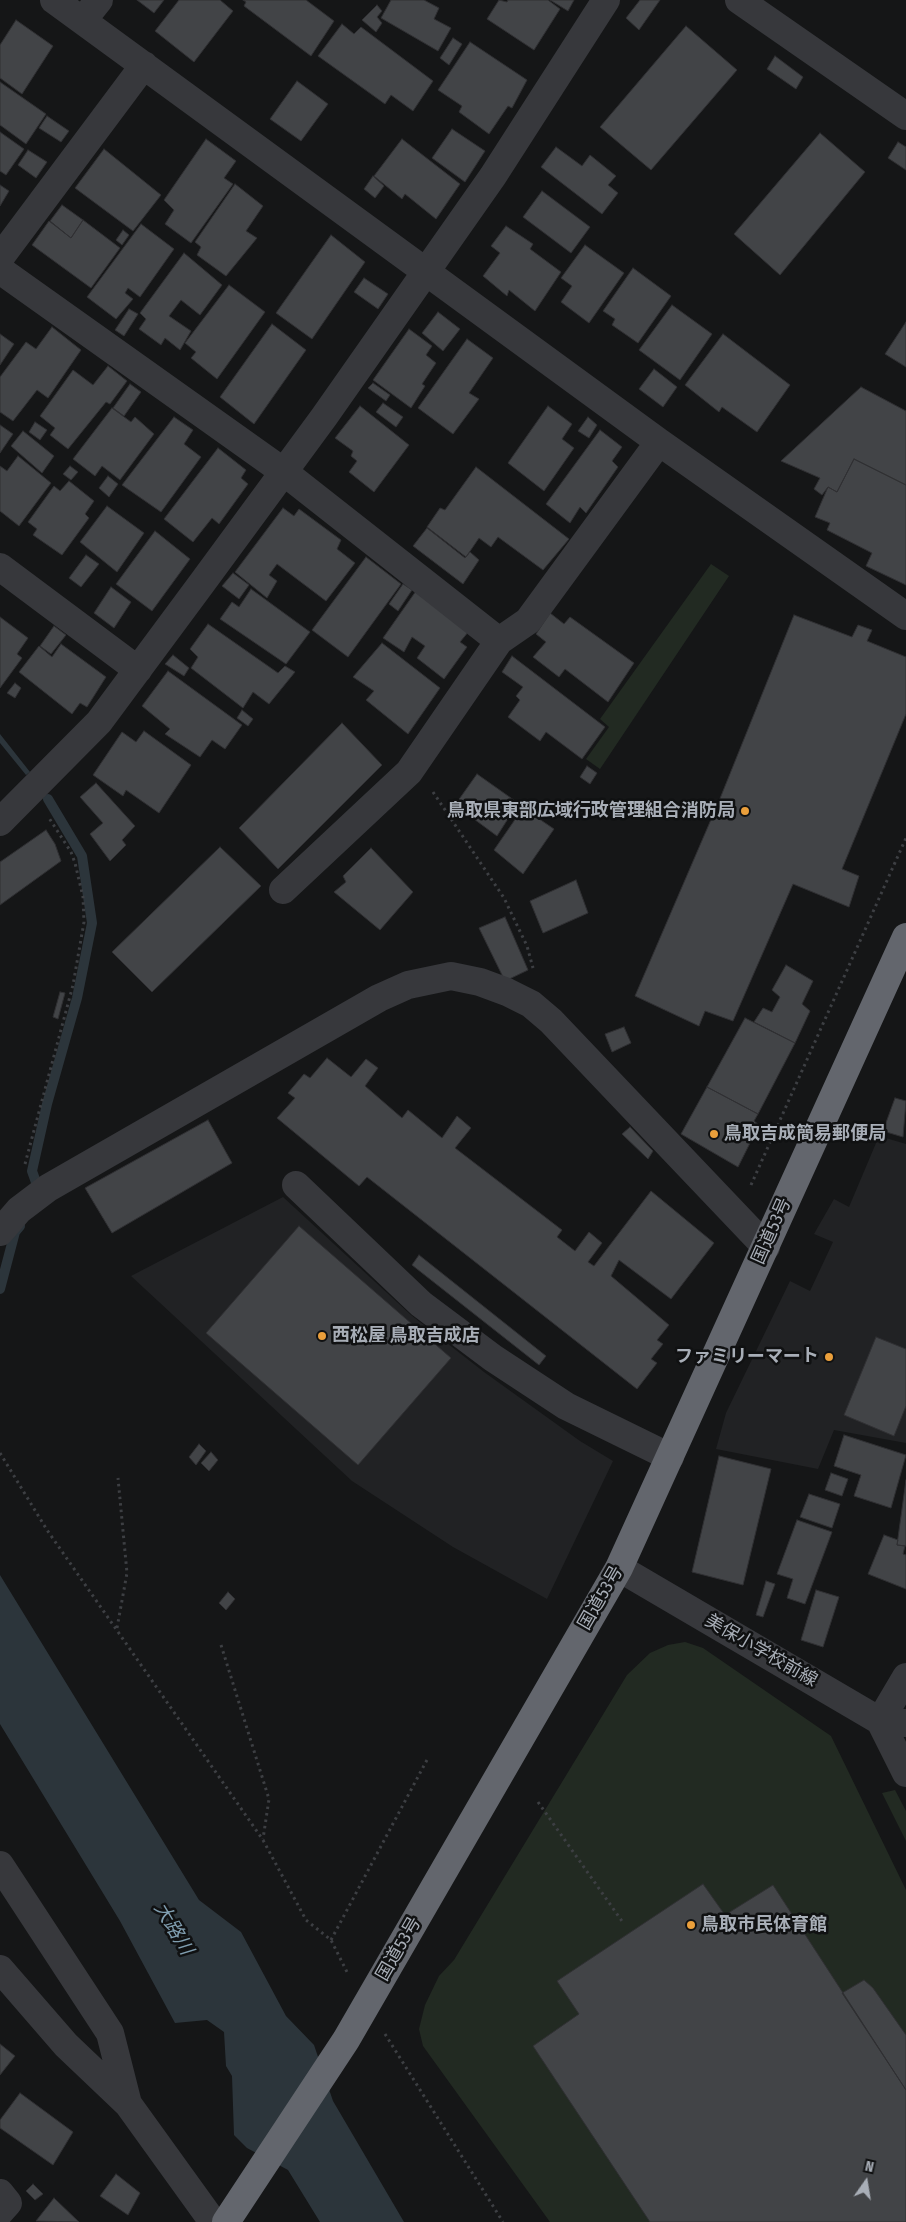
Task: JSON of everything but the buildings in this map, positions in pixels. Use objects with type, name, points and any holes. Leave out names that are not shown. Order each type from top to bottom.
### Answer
[{"type":"highway","name":"国道53号","points":[[223,2219],[346,2040],[619,1568],[906,937]]},
{"type":"street","points":[[54,0],[91,10],[144,65],[659,442],[906,616]]},
{"type":"street","points":[[0,822],[31,793],[99,722],[284,472],[493,176],[606,0]]},
{"type":"street","points":[[739,0],[906,116]]},
{"type":"street","points":[[0,258],[144,65]]},
{"type":"street","points":[[0,270],[284,472],[499,640]]},
{"type":"street","points":[[283,890],[415,765],[499,640],[528,621],[659,442]]},
{"type":"street","points":[[0,567],[138,670]]},
{"type":"street","points":[[0,1232],[19,1210],[48,1188],[370,1003],[408,985],[451,976],[480,982],[531,1004],[544,1015],[766,1247]]},
{"type":"street","points":[[296,1185],[421,1304],[493,1358],[566,1406],[670,1457]]},
{"type":"street","name":"美保小学校前線","points":[[619,1568],[893,1722]]},
{"type":"street","points":[[906,1677],[893,1722],[906,1773]]},
{"type":"street","points":[[0,1865],[110,2033],[128,2104]]},
{"type":"street","points":[[0,1968],[66,2045],[128,2104],[223,2219]]},
{"type":"street","points":[[0,2193],[8,2203],[0,2212]]},
{"type":"path","points":[[415,765],[507,905],[527,946],[544,1015]]},
{"type":"path","points":[[30,1202],[24,1178],[25,1161],[72,985],[84,922],[83,897],[71,852],[31,793]]},
{"type":"path","points":[[748,1190],[906,838]]},
{"type":"path","points":[[0,1453],[47,1530],[263,1840],[306,1920],[331,1940],[365,2007],[392,2045],[503,2222]]},
{"type":"path","points":[[117,1630],[127,1573],[118,1478]]},
{"type":"path","points":[[221,1645],[269,1799],[263,1840]]},
{"type":"path","points":[[331,1940],[428,1758]]},
{"type":"path","points":[[538,1802],[624,1924]]},
{"type":"shaded area","points":[[711,564],[729,576],[600,769],[586,759],[609,727],[600,719]]},
{"type":"shaded area","name":"ファミリーマート","points":[[879,1136],[906,1144],[906,1443],[834,1430],[818,1469],[716,1449],[726,1413],[790,1281],[810,1291],[833,1242],[814,1234],[834,1199],[849,1207]]},
{"type":"shaded area","points":[[283,1197],[411,1315],[484,1372],[580,1441],[613,1461],[547,1599],[453,1547],[352,1481],[131,1276]]},
{"type":"shaded area","name":"鳥取市民体育館","points":[[685,1642],[703,1648],[831,1736],[906,1890],[906,2222],[550,2222],[423,2046],[419,2029],[425,2005],[439,1976],[454,1960],[627,1675],[650,1653],[668,1645]]},
{"type":"shaded area","points":[[895,1790],[906,1811],[906,1841],[882,1793]]},
{"type":"water","points":[[0,734],[30,772],[26,775],[0,743]]},
{"type":"water","name":"大路川","points":[[0,1575],[199,1900],[241,1932],[286,2016],[314,2045],[333,2101],[404,2222],[320,2222],[288,2170],[247,2148],[234,2135],[232,2076],[226,2066],[224,2032],[207,2020],[175,2023],[120,1921],[0,1724]]},
{"type":"waterway","points":[[37,1185],[32,1171],[47,1104],[77,998],[92,923],[82,856],[48,799]]},
{"type":"waterway","points":[[0,1289],[15,1232],[20,1226]]},
{"type":"place","name":"鳥取県東部広域行政管理組合消防局","points":[[745,811]]},
{"type":"place","name":"鳥取吉成簡易郵便局","points":[[714,1134]]},
{"type":"place","name":"西松屋 鳥取吉成店","points":[[322,1336]]},
{"type":"place","name":"ファミリーマート","points":[[829,1357]]},
{"type":"place","name":"鳥取市民体育館","points":[[691,1925]]}]
